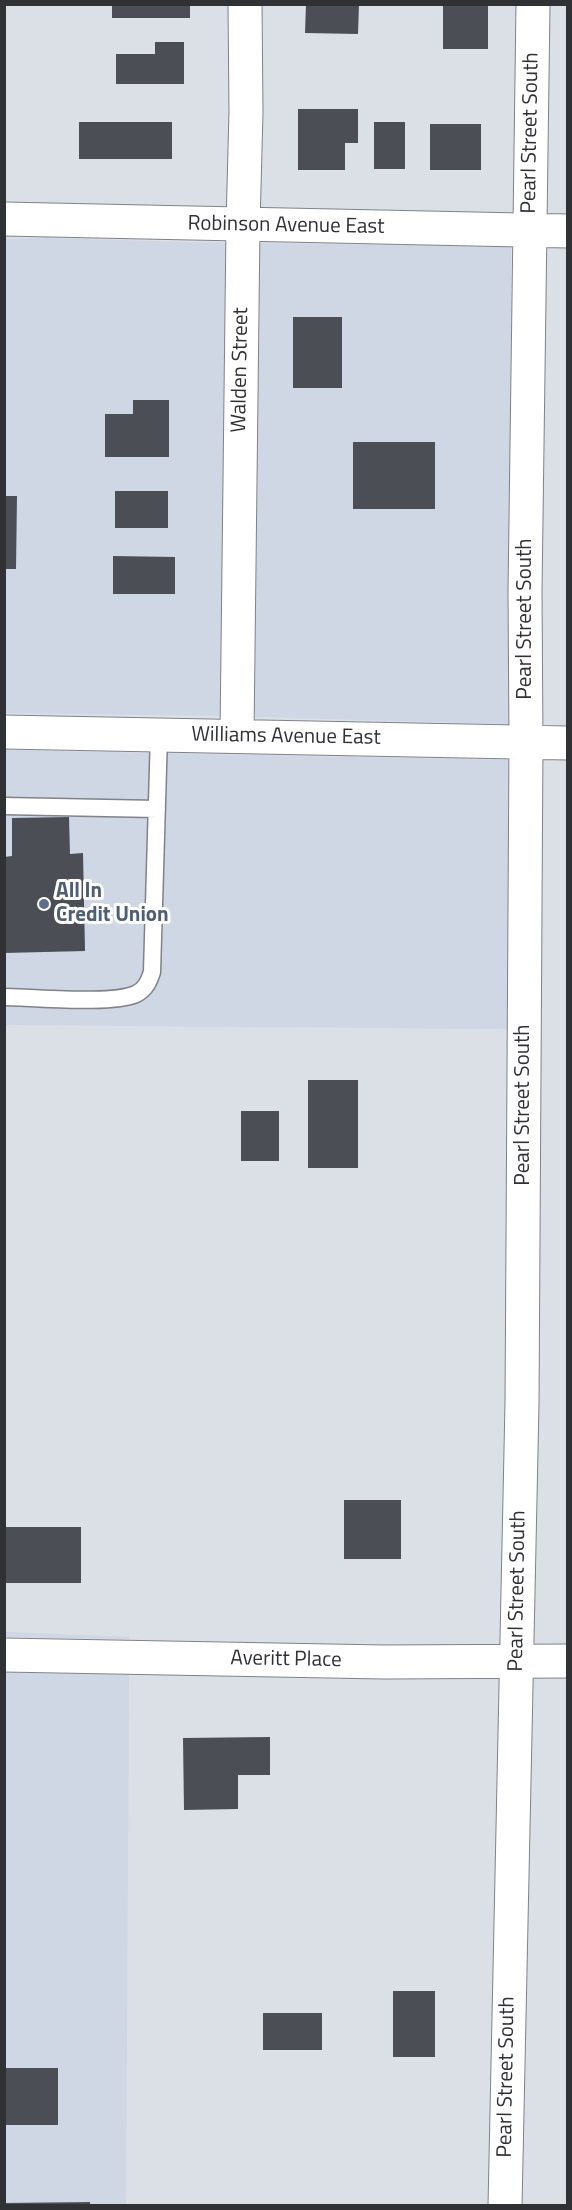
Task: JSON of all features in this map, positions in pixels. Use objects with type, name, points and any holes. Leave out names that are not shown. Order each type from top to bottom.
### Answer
[{"type":"street","name":"Walden Street","points":[[237,735],[246,112],[245,4]]},
{"type":"street","name":"Pearl Street South","points":[[505,2205],[522,1391],[525,592],[532,4]]},
{"type":"street","name":"Robinson Avenue East","points":[[4,219],[567,231]]},
{"type":"street","name":"Williams Avenue East","points":[[4,732],[567,743]]},
{"type":"street","name":"Averitt Place","points":[[4,1655],[373,1662],[567,1661]]},
{"type":"lane","points":[[4,997],[116,999],[137,993],[147,986],[153,972],[159,734]]},
{"type":"lane","points":[[4,806],[157,809]]},
{"type":"shaded area","points":[[4,239],[227,243],[222,716],[5,713]]},
{"type":"shaded area","points":[[258,243],[511,247],[509,724],[253,717]]},
{"type":"shaded area","points":[[5,750],[509,760],[509,1029],[5,1025]]},
{"type":"shaded area","points":[[5,1632],[129,1637],[129,1639],[5,1637]]},
{"type":"shaded area","points":[[5,1673],[129,1675],[126,2205],[5,2206]]},
{"type":"building","points":[[306,4],[359,4],[358,34],[305,33]]},
{"type":"building","points":[[443,4],[488,4],[488,49],[443,49]]},
{"type":"building","points":[[112,5],[190,5],[190,18],[112,18]]},
{"type":"building","points":[[155,42],[184,42],[184,84],[116,84],[116,54],[155,54]]},
{"type":"building","points":[[298,109],[358,109],[358,143],[345,143],[345,170],[298,170]]},
{"type":"building","points":[[79,122],[172,122],[172,159],[79,159]]},
{"type":"building","points":[[374,122],[405,122],[405,169],[374,169]]},
{"type":"building","points":[[430,124],[481,124],[481,170],[430,170]]},
{"type":"building","points":[[293,317],[342,317],[342,388],[293,388]]},
{"type":"building","points":[[133,400],[169,400],[169,457],[105,457],[105,414],[133,414]]},
{"type":"building","points":[[353,442],[435,442],[435,509],[353,509]]},
{"type":"building","points":[[115,491],[168,491],[168,528],[115,528]]},
{"type":"building","points":[[4,496],[17,496],[16,569],[4,569]]},
{"type":"building","points":[[113,556],[175,557],[175,594],[113,594]]},
{"type":"building","name":"All In Credit Union","points":[[69,817],[70,854],[83,853],[85,951],[4,953],[4,857],[12,856],[12,818]]},
{"type":"building","points":[[308,1080],[358,1080],[358,1168],[308,1168]]},
{"type":"building","points":[[241,1111],[279,1111],[279,1161],[241,1161]]},
{"type":"building","points":[[344,1500],[401,1500],[401,1559],[344,1559]]},
{"type":"building","points":[[5,1527],[81,1527],[81,1583],[5,1583]]},
{"type":"building","points":[[270,1737],[270,1775],[238,1775],[238,1809],[184,1810],[183,1738]]},
{"type":"building","points":[[393,1991],[435,1991],[435,2057],[393,2057]]},
{"type":"building","points":[[263,2013],[322,2013],[322,2050],[263,2050]]},
{"type":"building","points":[[4,2068],[58,2068],[58,2125],[4,2125]]},
{"type":"building","points":[[90,2202],[90,2206],[4,2206],[4,2203]]},
{"type":"place","name":"All In Credit Union","points":[[44,904]]}]
